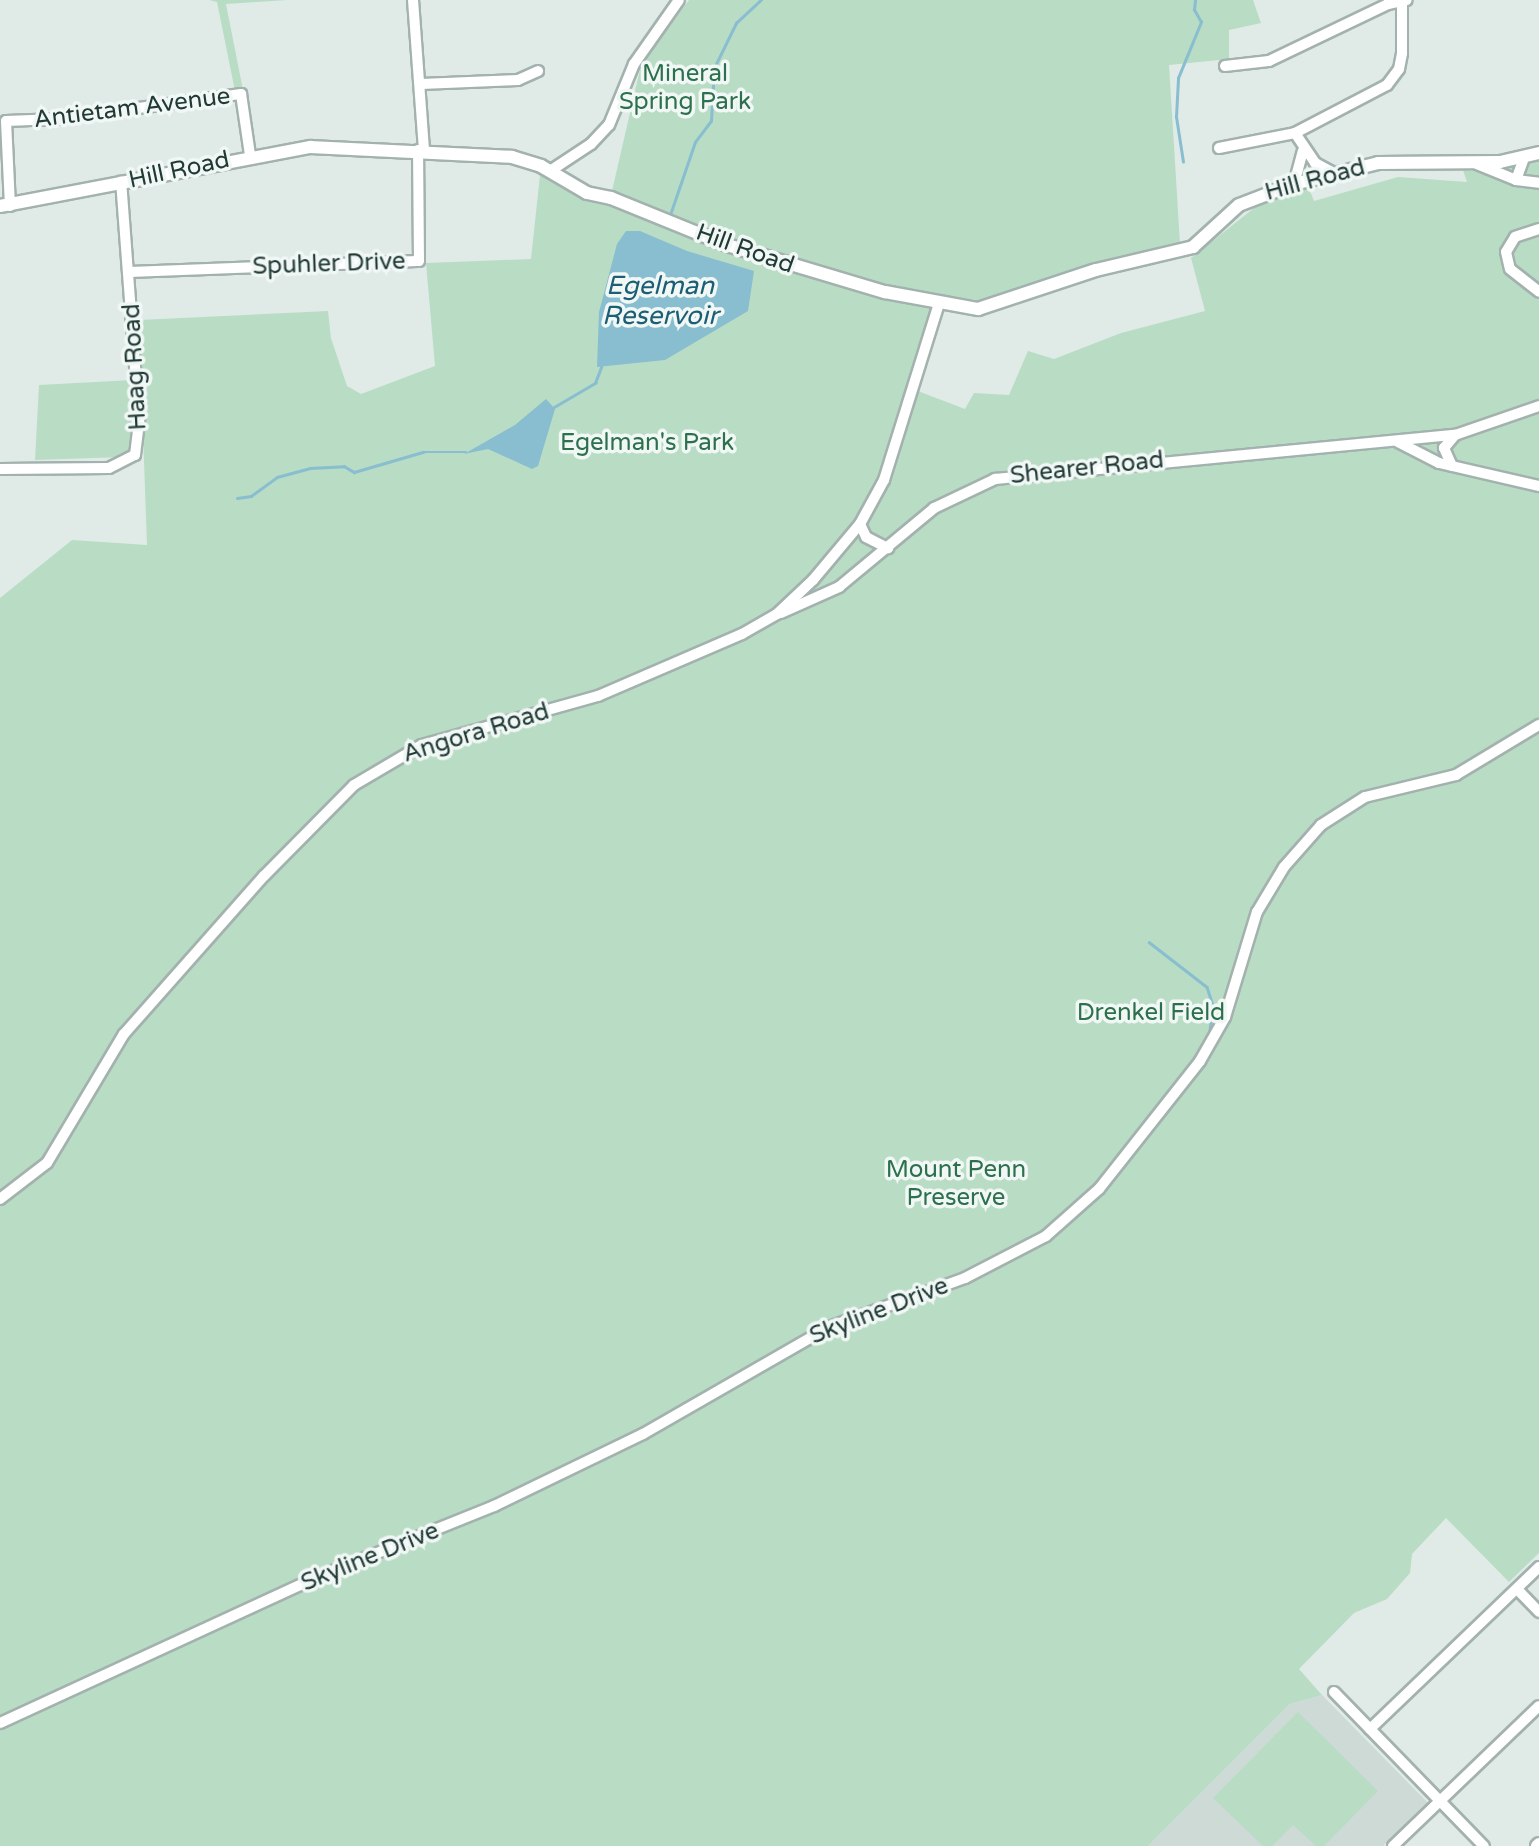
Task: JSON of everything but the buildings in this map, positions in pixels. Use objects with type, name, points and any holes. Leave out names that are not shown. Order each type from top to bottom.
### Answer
[{"type":"street","points":[[413,0],[421,84],[421,150]]},
{"type":"street","points":[[550,171],[591,144],[609,124],[634,64],[679,0]]},
{"type":"street","points":[[1219,148],[1295,133],[1376,93],[1395,75],[1402,53],[1403,0],[1269,61],[1225,66]]},
{"type":"street","points":[[421,84],[518,79],[538,71]]},
{"type":"street","name":"Antietam Avenue","points":[[5,206],[6,121],[58,119],[242,94],[250,155]]},
{"type":"street","points":[[1295,133],[1304,151],[1334,173]]},
{"type":"street","name":"Hill Road","points":[[5,206],[250,155],[331,146],[512,157],[550,171],[587,193],[611,198],[726,245],[820,275],[939,303],[993,307],[1096,270],[1193,247],[1239,205],[1294,184],[1334,173],[1403,161],[1474,162],[1524,158],[1539,153]]},
{"type":"street","name":"Spuhler Drive","points":[[128,272],[419,261],[421,150]]},
{"type":"street","points":[[1294,184],[1304,151]]},
{"type":"street","points":[[1516,180],[1524,158]]},
{"type":"street","name":"Hill Road","points":[[1474,162],[1516,180],[1539,183]]},
{"type":"street","name":"Haag Road","points":[[0,469],[109,468],[135,455],[140,438],[121,183]]},
{"type":"street","points":[[1539,229],[1514,237],[1506,252],[1510,269],[1539,292]]},
{"type":"street","name":"Angora Road","points":[[0,1199],[47,1163],[111,1051],[172,978],[271,868],[366,776],[422,745],[598,696],[777,614],[823,570],[860,524],[892,460],[939,303]]},
{"type":"street","name":"Shearer Road","points":[[777,614],[839,587],[951,497],[1014,474],[1455,435],[1539,406]]},
{"type":"street","points":[[1454,467],[1444,448],[1455,435]]},
{"type":"street","points":[[1397,442],[1454,467],[1539,486]]},
{"type":"street","points":[[860,524],[866,537],[888,548]]},
{"type":"street","name":"Skyline Drive","points":[[0,1723],[315,1578],[494,1506],[643,1434],[829,1327],[965,1278],[1046,1236],[1099,1189],[1200,1061],[1225,1017],[1257,912],[1284,867],[1315,831],[1354,802],[1456,775],[1539,725]]},
{"type":"street","points":[[1370,1729],[1539,1567]]},
{"type":"street","points":[[1517,1588],[1539,1612]]},
{"type":"street","points":[[1334,1692],[1484,1846]]},
{"type":"street","points":[[1394,1846],[1539,1706]]},
{"type":"shaded area","points":[[1322,1695],[1428,1803],[1383,1846],[1148,1846],[1290,1704]]},
{"type":"green space","points":[[209,0],[287,0],[226,4],[243,90],[235,91],[217,2]]},
{"type":"green space","name":"Mount Penn Preserve","points":[[689,0],[1253,0],[1261,23],[1229,30],[1229,59],[1169,65],[1180,243],[1086,265],[982,301],[936,294],[910,388],[965,409],[974,393],[1009,395],[1028,351],[1054,359],[1121,333],[1205,311],[1191,258],[1263,201],[1308,186],[1314,201],[1398,177],[1467,182],[1463,170],[1483,172],[1539,159],[1539,1553],[1509,1582],[1446,1518],[1412,1554],[1410,1573],[1387,1599],[1354,1613],[1299,1669],[1322,1695],[1290,1704],[1148,1846],[0,1846],[0,598],[72,540],[147,545],[139,320],[328,311],[331,338],[347,386],[361,394],[435,366],[426,263],[531,259],[540,175],[565,190],[609,204],[641,65]]},
{"type":"green space","points":[[132,380],[136,429],[131,450],[124,457],[35,460],[39,385]]},
{"type":"green space","points":[[1298,1712],[1378,1791],[1324,1846],[1316,1846],[1293,1825],[1272,1846],[1263,1846],[1213,1798]]},
{"type":"water","name":"Egelman Reservoir","points":[[626,231],[640,231],[687,251],[754,271],[748,311],[665,360],[597,367],[599,312],[617,244]]},
{"type":"water","points":[[546,399],[555,409],[538,466],[532,469],[488,449],[464,454],[515,425]]},
{"type":"waterway","points":[[670,215],[695,142],[711,121],[714,68],[736,23],[761,0]]},
{"type":"waterway","points":[[1183,162],[1176,117],[1178,78],[1201,22],[1194,10],[1195,0]]},
{"type":"waterway","points":[[554,407],[595,383],[601,367]]},
{"type":"waterway","points":[[237,498],[251,496],[277,477],[310,468],[344,466],[354,472],[423,452],[466,452]]},
{"type":"waterway","points":[[1149,942],[1207,987],[1213,1006],[1210,1032]]},
{"type":"park label","name":"Mineral Spring Park","points":[[685,88]]},
{"type":"park label","name":"Egelman's Park","points":[[647,443]]},
{"type":"park label","name":"Drenkel Field","points":[[1151,1013]]}]
